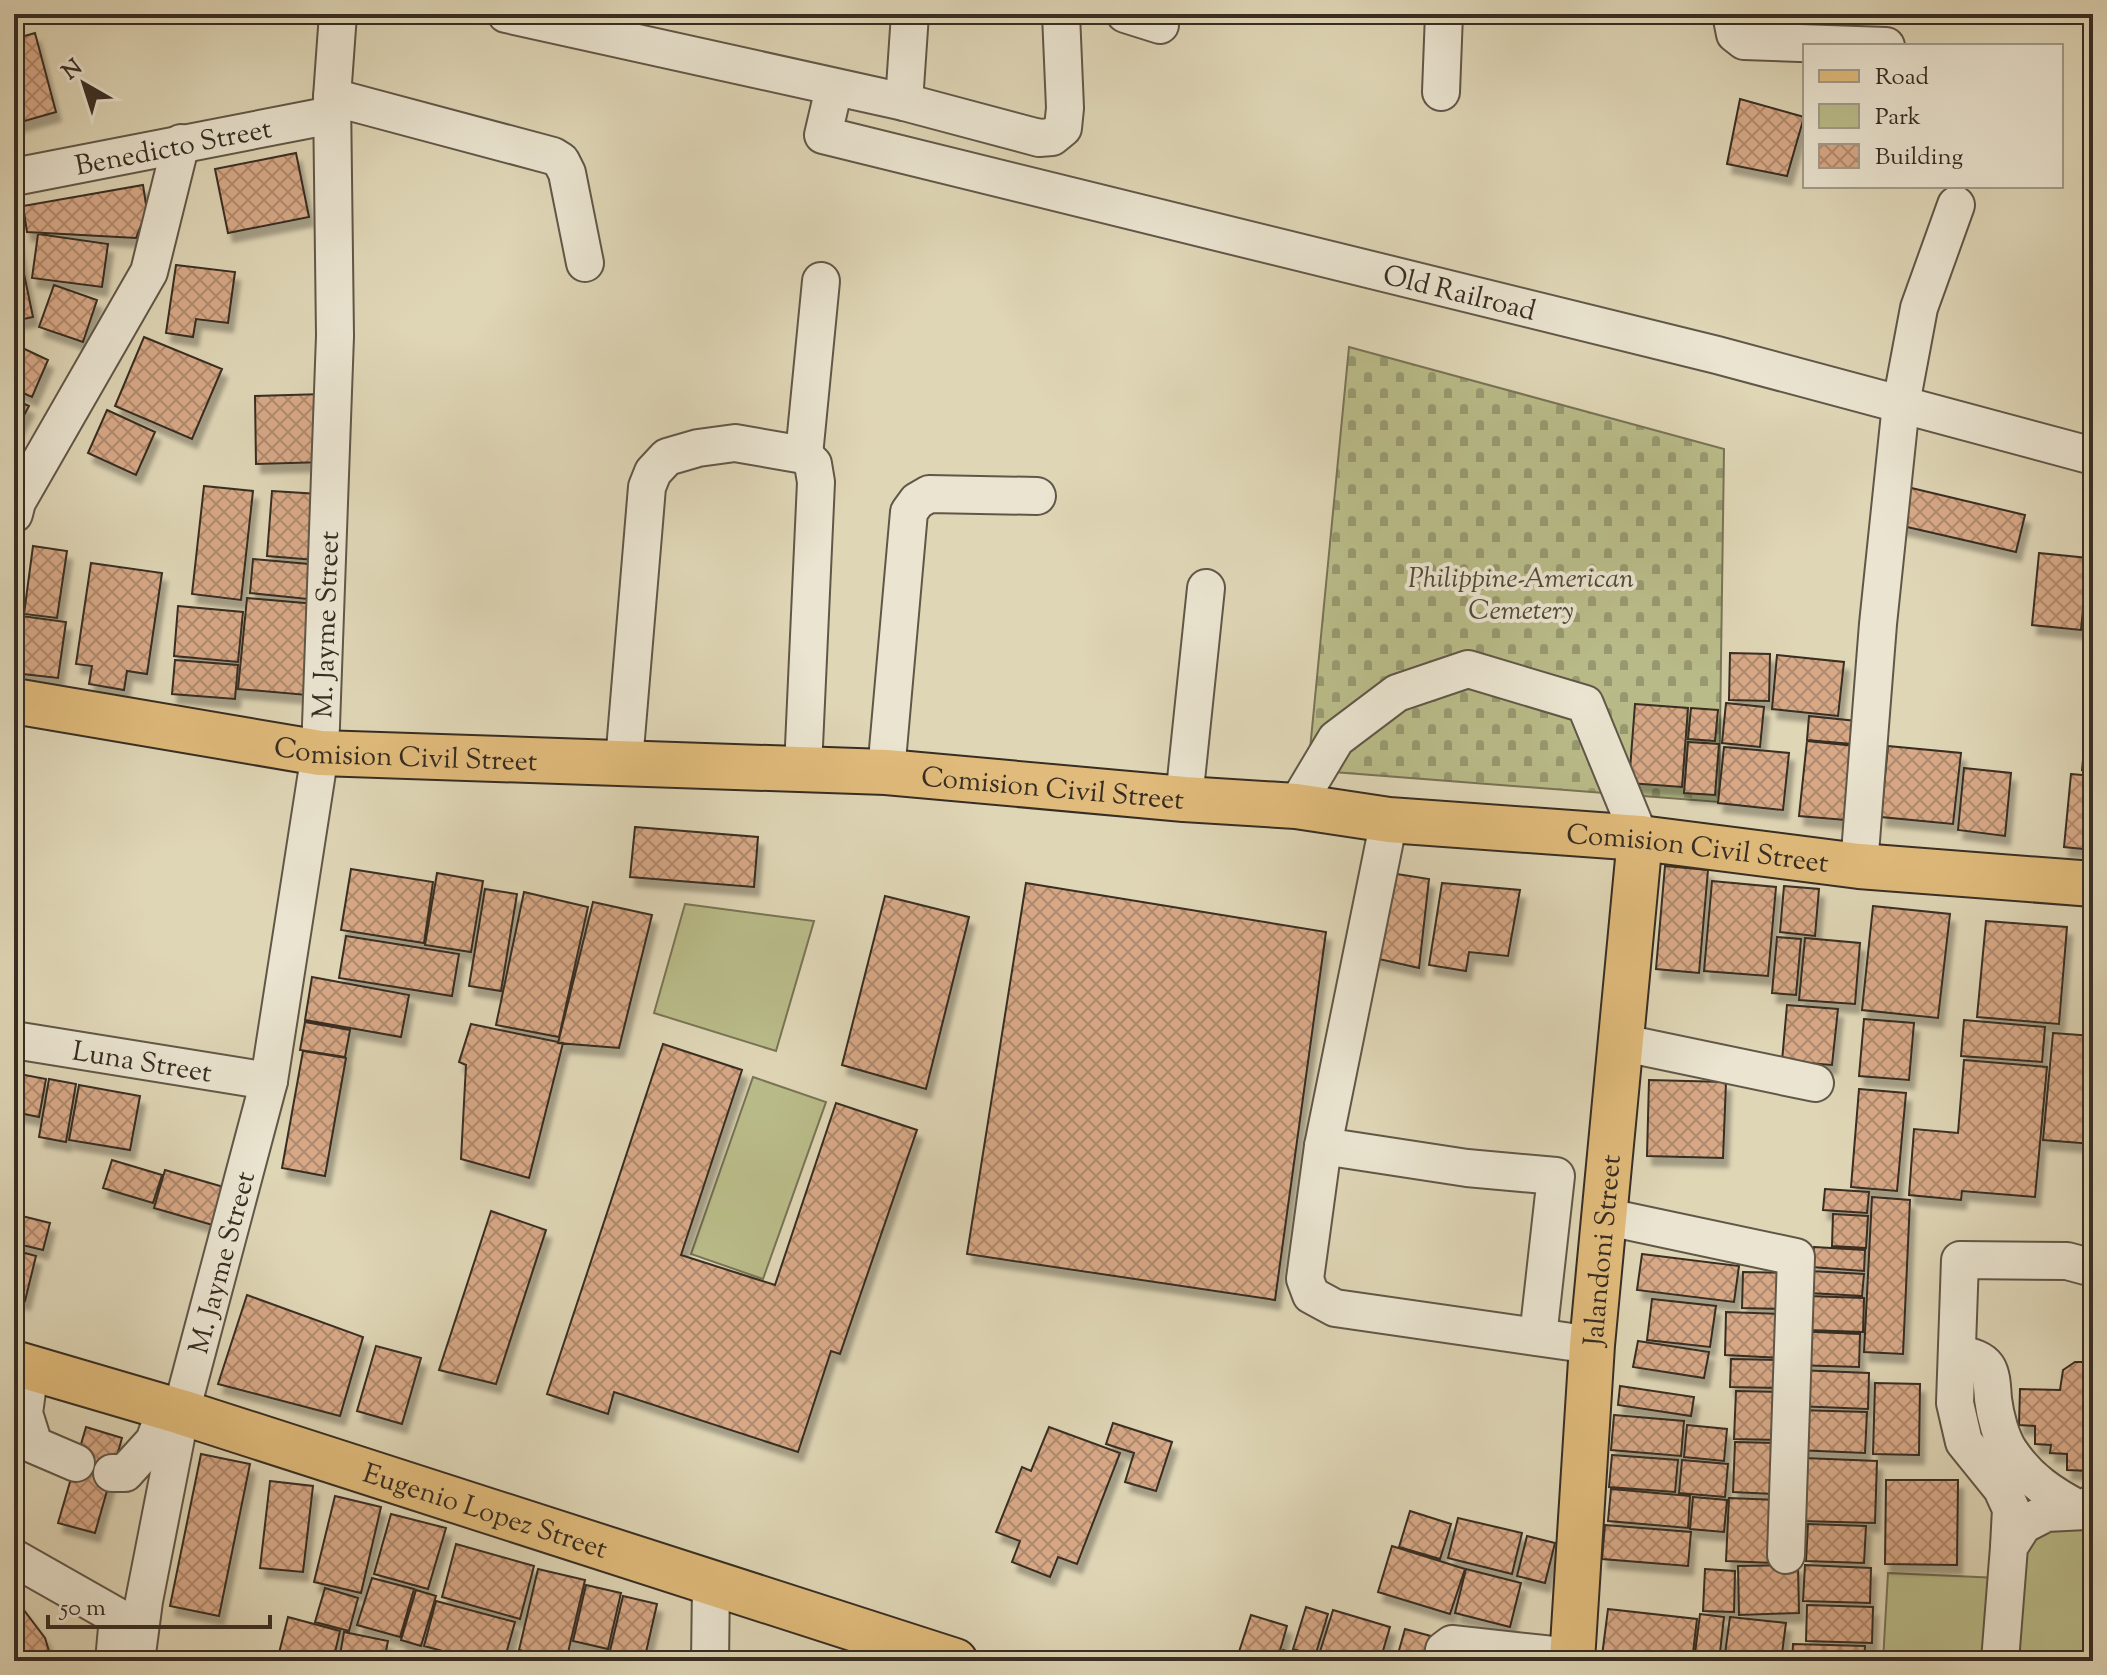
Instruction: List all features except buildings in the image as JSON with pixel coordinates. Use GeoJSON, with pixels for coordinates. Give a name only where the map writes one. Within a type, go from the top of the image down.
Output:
{"type":"FeatureCollection","features":[{"type":"Feature","properties":{"kind":"main road","name":"Comision Civil Street"},"geometry":{"type":"LineString","coordinates":[[14,701],[320,753],[886,772],[1296,806],[1389,820],[1640,838],[1859,866],[2093,884]]}},
{"type":"Feature","properties":{"kind":"main road","name":"Jalandoni Street"},"geometry":{"type":"LineString","coordinates":[[1572,1659],[1592,1345],[1640,838]]}},
{"type":"Feature","properties":{"kind":"main road","name":"Eugenio Lopez Street"},"geometry":{"type":"LineString","coordinates":[[22,1366],[174,1410],[955,1661]]}},
{"type":"Feature","properties":{"kind":"street"},"geometry":{"type":"LineString","coordinates":[[506,14],[904,102],[1039,138],[1052,137],[1063,128],[1061,14]]}},
{"type":"Feature","properties":{"kind":"street"},"geometry":{"type":"LineString","coordinates":[[904,102],[910,14]]}},
{"type":"Feature","properties":{"kind":"street"},"geometry":{"type":"LineString","coordinates":[[1125,14],[1160,25]]}},
{"type":"Feature","properties":{"kind":"street"},"geometry":{"type":"LineString","coordinates":[[1441,92],[1444,14]]}},
{"type":"Feature","properties":{"kind":"street"},"geometry":{"type":"LineString","coordinates":[[1731,14],[1735,34],[1744,41],[1829,44]]}},
{"type":"Feature","properties":{"kind":"street","name":"M. Jayme Street"},"geometry":{"type":"LineString","coordinates":[[174,1410],[269,1081],[320,753],[335,336],[332,106],[335,15]]}},
{"type":"Feature","properties":{"kind":"street","name":"Old Railroad"},"geometry":{"type":"LineString","coordinates":[[834,88],[823,135],[1717,355],[2093,456]]}},
{"type":"Feature","properties":{"kind":"street"},"geometry":{"type":"LineString","coordinates":[[332,106],[553,156],[561,161],[567,173],[585,263]]}},
{"type":"Feature","properties":{"kind":"street","name":"Benedicto Street"},"geometry":{"type":"LineString","coordinates":[[14,177],[181,143],[332,106]]}},
{"type":"Feature","properties":{"kind":"street"},"geometry":{"type":"LineString","coordinates":[[15,506],[149,272],[181,143]]}},
{"type":"Feature","properties":{"kind":"street"},"geometry":{"type":"LineString","coordinates":[[1859,866],[1878,624],[1901,404],[1919,308],[1956,205]]}},
{"type":"Feature","properties":{"kind":"street"},"geometry":{"type":"LineString","coordinates":[[804,455],[821,281]]}},
{"type":"Feature","properties":{"kind":"street"},"geometry":{"type":"LineString","coordinates":[[624,762],[647,487],[653,472],[667,457],[698,448],[735,443],[804,455],[813,464],[816,482],[803,768]]}},
{"type":"Feature","properties":{"kind":"street"},"geometry":{"type":"LineString","coordinates":[[886,772],[909,512],[917,501],[929,494],[1037,496]]}},
{"type":"Feature","properties":{"kind":"street"},"geometry":{"type":"LineString","coordinates":[[1184,799],[1206,588]]}},
{"type":"Feature","properties":{"kind":"street"},"geometry":{"type":"LineString","coordinates":[[1296,806],[1336,739],[1397,693],[1468,669],[1585,704],[1640,838]]}},
{"type":"Feature","properties":{"kind":"street"},"geometry":{"type":"LineString","coordinates":[[1389,820],[1323,1146],[1305,1279],[1311,1295],[1335,1308],[1592,1345]]}},
{"type":"Feature","properties":{"kind":"street","name":"Luna Street"},"geometry":{"type":"LineString","coordinates":[[14,1040],[269,1081]]}},
{"type":"Feature","properties":{"kind":"street"},"geometry":{"type":"LineString","coordinates":[[1619,1042],[1815,1083]]}},
{"type":"Feature","properties":{"kind":"street"},"geometry":{"type":"LineString","coordinates":[[1323,1146],[1467,1168],[1556,1176],[1538,1337]]}},
{"type":"Feature","properties":{"kind":"street"},"geometry":{"type":"LineString","coordinates":[[1603,1216],[1796,1257],[1786,1555]]}},
{"type":"Feature","properties":{"kind":"street"},"geometry":{"type":"LineString","coordinates":[[2000,1661],[2011,1509],[2002,1489],[1964,1442],[1955,1403],[1960,1260],[2067,1261],[2093,1268]]}},
{"type":"Feature","properties":{"kind":"street"},"geometry":{"type":"LineString","coordinates":[[1957,1354],[1976,1357],[1987,1365],[1993,1382],[1993,1401],[2008,1450],[2045,1491],[2089,1509]]}},
{"type":"Feature","properties":{"kind":"street"},"geometry":{"type":"LineString","coordinates":[[22,1366],[24,1413],[34,1445],[76,1463]]}},
{"type":"Feature","properties":{"kind":"street"},"geometry":{"type":"LineString","coordinates":[[112,1473],[125,1473],[154,1441],[174,1410]]}},
{"type":"Feature","properties":{"kind":"street"},"geometry":{"type":"LineString","coordinates":[[136,1661],[174,1410]]}},
{"type":"Feature","properties":{"kind":"street"},"geometry":{"type":"LineString","coordinates":[[2009,1547],[2023,1525],[2046,1513],[2089,1509]]}},
{"type":"Feature","properties":{"kind":"street"},"geometry":{"type":"LineString","coordinates":[[14,1558],[118,1617],[114,1661]]}},
{"type":"Feature","properties":{"kind":"street"},"geometry":{"type":"LineString","coordinates":[[710,1661],[711,1584]]}},
{"type":"Feature","properties":{"kind":"street"},"geometry":{"type":"LineString","coordinates":[[1442,1661],[1444,1650],[1452,1644],[1513,1656],[1572,1659]]}},
{"type":"Feature","properties":{"kind":"green space","name":"Philippine-American Cemetery"},"geometry":{"type":"Polygon","coordinates":[[[1349,347],[1724,449],[1719,802],[1308,770],[1349,347]]]}},
{"type":"Feature","properties":{"kind":"green space"},"geometry":{"type":"Polygon","coordinates":[[[685,904],[814,921],[776,1051],[654,1013],[685,904]]]}},
{"type":"Feature","properties":{"kind":"green space"},"geometry":{"type":"Polygon","coordinates":[[[753,1077],[826,1102],[763,1279],[691,1254],[753,1077]]]}},
{"type":"Feature","properties":{"kind":"green space"},"geometry":{"type":"Polygon","coordinates":[[[2093,1513],[2093,1661],[2000,1661],[2009,1547],[2093,1513]]]}},
{"type":"Feature","properties":{"kind":"green space"},"geometry":{"type":"Polygon","coordinates":[[[1888,1573],[1999,1578],[1993,1661],[1883,1661],[1888,1573]]]}}]}
